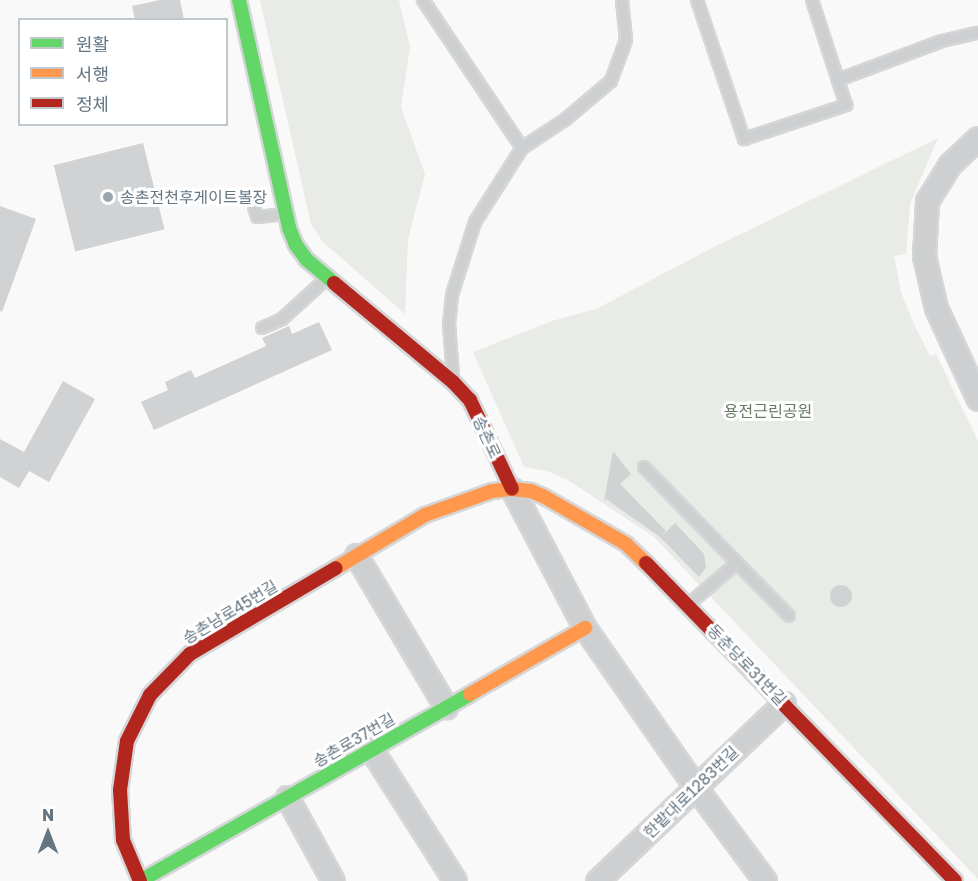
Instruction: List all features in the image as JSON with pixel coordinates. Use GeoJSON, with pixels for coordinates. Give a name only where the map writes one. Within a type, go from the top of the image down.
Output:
{"type":"FeatureCollection","features":[{"type":"Feature","properties":{"kind":"street","name":"송촌로"},"geometry":{"type":"LineString","coordinates":[[239,0],[286,214],[296,245],[327,278],[453,382],[470,400],[512,489],[585,628],[696,788],[765,881]]}},
{"type":"Feature","properties":{"kind":"street"},"geometry":{"type":"LineString","coordinates":[[978,138],[950,164],[927,201],[924,256],[936,308],[978,399]]}},
{"type":"Feature","properties":{"kind":"street","name":"송촌남로45번길"},"geometry":{"type":"LineString","coordinates":[[140,881],[123,840],[120,790],[128,741],[150,695],[190,654],[425,515],[492,491],[512,489]]}},
{"type":"Feature","properties":{"kind":"street","name":"동춘당로31번길"},"geometry":{"type":"LineString","coordinates":[[512,489],[531,491],[543,496],[627,544],[689,605],[955,881]]}},
{"type":"Feature","properties":{"kind":"street"},"geometry":{"type":"LineString","coordinates":[[356,555],[446,707]]}},
{"type":"Feature","properties":{"kind":"street","name":"송촌로37번길"},"geometry":{"type":"LineString","coordinates":[[140,881],[585,628]]}},
{"type":"Feature","properties":{"kind":"street","name":"한밭대로1283번길"},"geometry":{"type":"LineString","coordinates":[[597,881],[784,704]]}},
{"type":"Feature","properties":{"kind":"street"},"geometry":{"type":"LineString","coordinates":[[371,749],[455,881]]}},
{"type":"Feature","properties":{"kind":"street"},"geometry":{"type":"LineString","coordinates":[[287,797],[333,881]]}},
{"type":"Feature","properties":{"kind":"lane"},"geometry":{"type":"LineString","coordinates":[[423,0],[522,148]]}},
{"type":"Feature","properties":{"kind":"lane"},"geometry":{"type":"LineString","coordinates":[[453,382],[449,324],[452,295],[475,222],[522,148],[566,119],[611,81],[626,40],[622,0]]}},
{"type":"Feature","properties":{"kind":"lane"},"geometry":{"type":"LineString","coordinates":[[697,0],[744,139],[846,105],[812,0]]}},
{"type":"Feature","properties":{"kind":"lane"},"geometry":{"type":"LineString","coordinates":[[838,80],[942,42],[978,33]]}},
{"type":"Feature","properties":{"kind":"lane"},"geometry":{"type":"LineString","coordinates":[[254,207],[257,216],[286,214]]}},
{"type":"Feature","properties":{"kind":"lane"},"geometry":{"type":"LineString","coordinates":[[262,328],[282,319],[327,278]]}},
{"type":"Feature","properties":{"kind":"lane"},"geometry":{"type":"LineString","coordinates":[[644,467],[789,616]]}},
{"type":"Feature","properties":{"kind":"lane"},"geometry":{"type":"LineString","coordinates":[[689,605],[737,563]]}},
{"type":"Feature","properties":{"kind":"green space"},"geometry":{"type":"Polygon","coordinates":[[[260,0],[399,0],[410,47],[401,107],[425,174],[408,239],[405,314],[322,241],[311,224],[260,0]]]}},
{"type":"Feature","properties":{"kind":"green space","name":"용전근린공원"},"geometry":{"type":"Polygon","coordinates":[[[938,138],[910,204],[906,254],[894,256],[901,292],[913,322],[930,356],[936,354],[978,441],[978,879],[654,537],[568,480],[547,471],[524,467],[473,352],[552,321],[596,309],[708,250],[938,138]]]}},
{"type":"Feature","properties":{"kind":"building"},"geometry":{"type":"Polygon","coordinates":[[[160,0],[180,0],[184,18],[135,18],[132,6],[160,0]]]}},
{"type":"Feature","properties":{"kind":"building","name":"송촌전천후게이트볼장"},"geometry":{"type":"Polygon","coordinates":[[[143,143],[165,229],[75,252],[54,165],[143,143]]]}},
{"type":"Feature","properties":{"kind":"building"},"geometry":{"type":"Polygon","coordinates":[[[0,206],[36,219],[2,312],[0,311],[0,206]]]}},
{"type":"Feature","properties":{"kind":"building"},"geometry":{"type":"Polygon","coordinates":[[[319,322],[332,350],[154,430],[141,402],[168,390],[165,382],[191,370],[195,378],[266,346],[262,338],[289,326],[292,334],[319,322]]]}},
{"type":"Feature","properties":{"kind":"building"},"geometry":{"type":"Polygon","coordinates":[[[63,381],[95,399],[49,482],[29,471],[19,488],[0,477],[0,439],[24,452],[63,381]]]}},
{"type":"Feature","properties":{"kind":"building"},"geometry":{"type":"Polygon","coordinates":[[[613,451],[631,474],[620,484],[666,531],[661,537],[675,523],[704,554],[706,567],[699,577],[660,537],[606,499],[604,501],[613,451]]]}},
{"type":"Feature","properties":{"kind":"building"},"geometry":{"type":"Polygon","coordinates":[[[841,585],[851,592],[852,596],[845,606],[841,607],[831,600],[830,596],[837,586],[841,585]]]}},
{"type":"Feature","properties":{"kind":"traffic: fast"},"geometry":{"type":"LineString","coordinates":[[239,0],[289,228],[296,245],[307,260],[334,283]]}},
{"type":"Feature","properties":{"kind":"traffic: fast"},"geometry":{"type":"LineString","coordinates":[[140,881],[470,694]]}},
{"type":"Feature","properties":{"kind":"traffic: slow"},"geometry":{"type":"LineString","coordinates":[[336,568],[425,515],[492,491],[512,489],[531,491],[543,496],[626,544],[646,563]]}},
{"type":"Feature","properties":{"kind":"traffic: slow"},"geometry":{"type":"LineString","coordinates":[[470,694],[585,628]]}},
{"type":"Feature","properties":{"kind":"traffic: jam"},"geometry":{"type":"LineString","coordinates":[[334,283],[453,382],[470,400],[512,489]]}},
{"type":"Feature","properties":{"kind":"traffic: jam"},"geometry":{"type":"LineString","coordinates":[[646,563],[955,881]]}},
{"type":"Feature","properties":{"kind":"traffic: jam"},"geometry":{"type":"LineString","coordinates":[[140,881],[123,840],[120,790],[127,741],[150,695],[190,654],[336,568]]}},
{"type":"Feature","properties":{"kind":"place","name":"송촌전천후게이트볼장"},"geometry":{"type":"Point","coordinates":[108,197]}}]}
